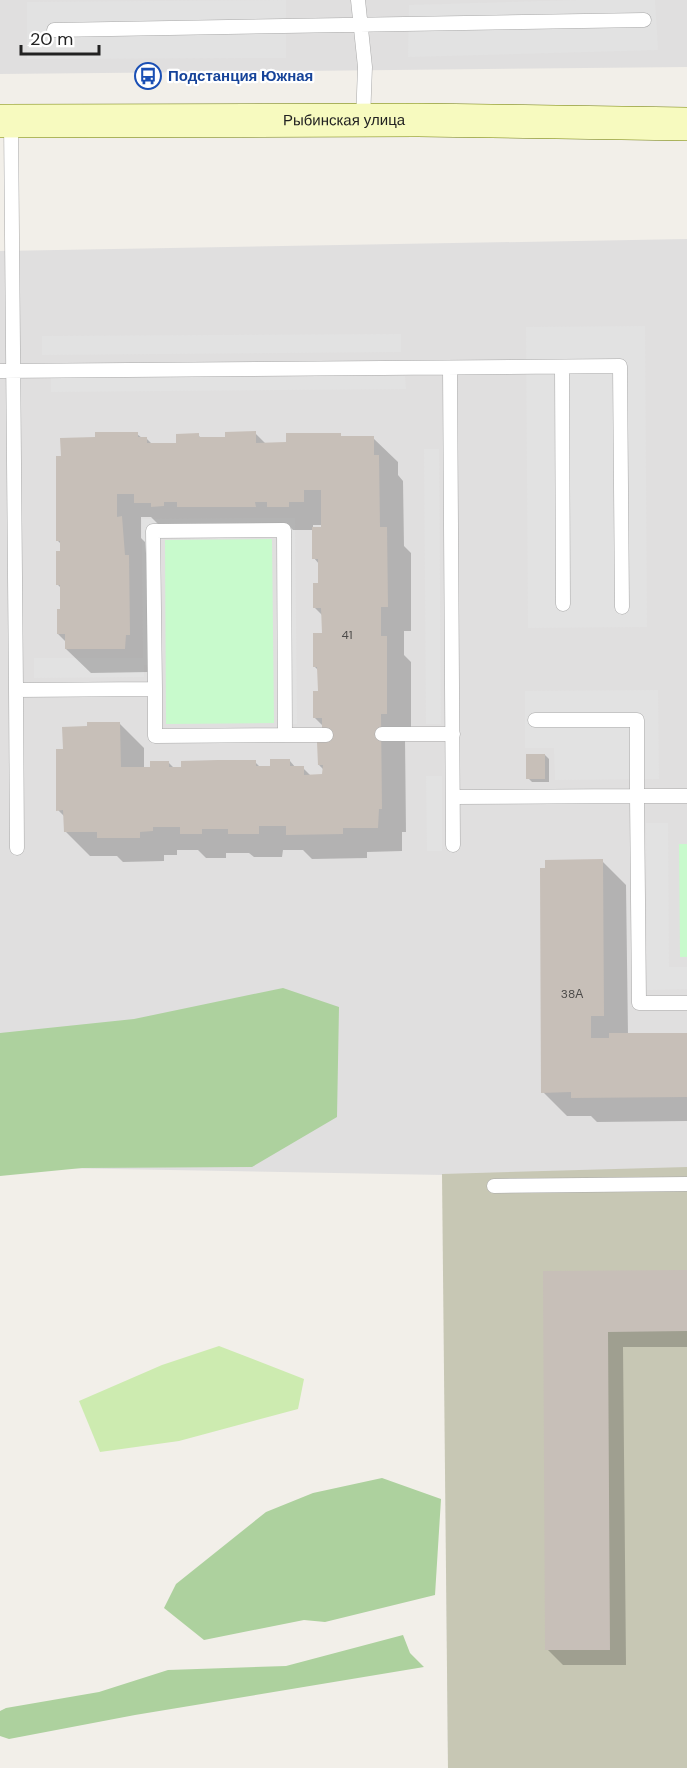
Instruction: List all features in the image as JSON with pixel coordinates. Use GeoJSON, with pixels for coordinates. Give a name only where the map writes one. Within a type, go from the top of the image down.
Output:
{"type":"FeatureCollection","features":[{"type":"Feature","properties":{"kind":"main road","name":"Рыбинская улица"},"geometry":{"type":"LineString","coordinates":[[6,121],[363,120],[687,124]]}},
{"type":"Feature","properties":{"kind":"lane"},"geometry":{"type":"LineString","coordinates":[[358,0],[365,67],[363,120]]}},
{"type":"Feature","properties":{"kind":"lane"},"geometry":{"type":"LineString","coordinates":[[54,30],[644,20]]}},
{"type":"Feature","properties":{"kind":"lane"},"geometry":{"type":"LineString","coordinates":[[6,121],[7,371],[17,848]]}},
{"type":"Feature","properties":{"kind":"lane"},"geometry":{"type":"LineString","coordinates":[[7,371],[620,366],[622,607]]}},
{"type":"Feature","properties":{"kind":"lane"},"geometry":{"type":"LineString","coordinates":[[562,367],[563,604]]}},
{"type":"Feature","properties":{"kind":"lane"},"geometry":{"type":"LineString","coordinates":[[450,368],[453,845]]}},
{"type":"Feature","properties":{"kind":"lane"},"geometry":{"type":"LineString","coordinates":[[285,735],[284,530],[153,531],[155,736],[326,735]]}},
{"type":"Feature","properties":{"kind":"lane"},"geometry":{"type":"LineString","coordinates":[[15,690],[155,690]]}},
{"type":"Feature","properties":{"kind":"lane"},"geometry":{"type":"LineString","coordinates":[[536,720],[636,720],[639,1003],[687,1003]]}},
{"type":"Feature","properties":{"kind":"lane"},"geometry":{"type":"LineString","coordinates":[[382,734],[453,734]]}},
{"type":"Feature","properties":{"kind":"lane"},"geometry":{"type":"LineString","coordinates":[[453,797],[687,796]]}},
{"type":"Feature","properties":{"kind":"lane"},"geometry":{"type":"LineString","coordinates":[[494,1186],[687,1184]]}},
{"type":"Feature","properties":{"kind":"shaded area"},"geometry":{"type":"Polygon","coordinates":[[[0,0],[687,0],[687,67],[0,74],[0,0]]]}},
{"type":"Feature","properties":{"kind":"shaded area"},"geometry":{"type":"Polygon","coordinates":[[[286,0],[286,58],[27,59],[27,2],[286,0]]]}},
{"type":"Feature","properties":{"kind":"shaded area"},"geometry":{"type":"Polygon","coordinates":[[[655,0],[658,50],[408,57],[409,5],[655,0]]]}},
{"type":"Feature","properties":{"kind":"shaded area"},"geometry":{"type":"Polygon","coordinates":[[[687,239],[687,1768],[448,1768],[443,1175],[0,1167],[0,251],[687,239]]]}},
{"type":"Feature","properties":{"kind":"shaded area"},"geometry":{"type":"Polygon","coordinates":[[[645,326],[647,627],[528,628],[526,327],[645,326]]]}},
{"type":"Feature","properties":{"kind":"shaded area"},"geometry":{"type":"Polygon","coordinates":[[[401,334],[401,352],[42,355],[42,336],[401,334]]]}},
{"type":"Feature","properties":{"kind":"shaded area"},"geometry":{"type":"Polygon","coordinates":[[[405,376],[406,389],[51,392],[51,378],[405,376]]]}},
{"type":"Feature","properties":{"kind":"shaded area"},"geometry":{"type":"Polygon","coordinates":[[[424,449],[439,449],[441,724],[426,724],[424,449]]]}},
{"type":"Feature","properties":{"kind":"shaded area"},"geometry":{"type":"Polygon","coordinates":[[[295,518],[297,724],[289,724],[287,526],[151,527],[151,665],[144,665],[144,677],[34,678],[34,658],[143,658],[142,519],[295,518]]]}},
{"type":"Feature","properties":{"kind":"shaded area"},"geometry":{"type":"Polygon","coordinates":[[[658,690],[659,779],[555,780],[554,748],[525,748],[525,691],[658,690]]]}},
{"type":"Feature","properties":{"kind":"shaded area"},"geometry":{"type":"Polygon","coordinates":[[[426,776],[442,776],[442,851],[427,851],[426,776]]]}},
{"type":"Feature","properties":{"kind":"shaded area"},"geometry":{"type":"Polygon","coordinates":[[[646,823],[668,823],[669,967],[687,967],[687,989],[647,990],[646,823]]]}},
{"type":"Feature","properties":{"kind":"shaded area"},"geometry":{"type":"Polygon","coordinates":[[[687,1167],[687,1768],[448,1768],[442,1174],[687,1167]]]}},
{"type":"Feature","properties":{"kind":"green space"},"geometry":{"type":"Polygon","coordinates":[[[272,539],[274,723],[166,724],[165,540],[272,539]]]}},
{"type":"Feature","properties":{"kind":"green space"},"geometry":{"type":"Polygon","coordinates":[[[679,844],[687,844],[687,957],[680,957],[679,844]]]}},
{"type":"Feature","properties":{"kind":"green space"},"geometry":{"type":"Polygon","coordinates":[[[283,988],[339,1007],[337,1117],[252,1167],[82,1168],[0,1176],[0,1033],[134,1019],[283,988]]]}},
{"type":"Feature","properties":{"kind":"green space"},"geometry":{"type":"Polygon","coordinates":[[[219,1346],[304,1379],[298,1409],[179,1441],[100,1452],[79,1401],[162,1365],[219,1346]]]}},
{"type":"Feature","properties":{"kind":"green space"},"geometry":{"type":"Polygon","coordinates":[[[382,1478],[441,1499],[435,1595],[325,1622],[304,1620],[204,1640],[164,1608],[176,1584],[266,1512],[313,1493],[382,1478]]]}},
{"type":"Feature","properties":{"kind":"green space"},"geometry":{"type":"Polygon","coordinates":[[[403,1635],[410,1653],[424,1667],[135,1715],[9,1739],[0,1736],[0,1711],[6,1708],[99,1692],[168,1670],[286,1666],[403,1635]]]}},
{"type":"Feature","properties":{"kind":"building"},"geometry":{"type":"Polygon","coordinates":[[[256,431],[256,443],[286,442],[286,433],[341,433],[341,436],[374,436],[374,455],[379,455],[380,527],[387,527],[388,607],[381,607],[381,636],[387,636],[387,714],[381,714],[382,809],[379,809],[378,828],[343,828],[343,834],[286,835],[286,826],[259,826],[259,834],[228,834],[228,829],[202,829],[202,834],[180,834],[180,827],[153,827],[153,831],[140,832],[140,838],[97,838],[97,832],[64,832],[63,810],[56,811],[56,749],[63,749],[62,727],[87,726],[87,722],[120,722],[121,767],[150,767],[150,761],[169,761],[169,767],[181,767],[181,761],[218,760],[256,760],[256,766],[270,766],[270,759],[290,759],[290,766],[304,766],[304,775],[322,774],[323,765],[318,765],[317,742],[326,742],[326,730],[322,730],[322,718],[313,718],[313,691],[318,691],[317,667],[313,667],[313,633],[322,633],[321,608],[313,608],[313,583],[318,583],[318,559],[312,559],[312,527],[321,527],[321,490],[304,490],[304,502],[289,502],[289,507],[267,507],[267,502],[255,502],[256,507],[177,507],[177,502],[164,502],[164,506],[151,507],[151,503],[134,503],[134,494],[117,494],[117,517],[122,516],[125,555],[129,555],[130,635],[126,635],[125,649],[65,649],[65,634],[57,634],[60,585],[56,585],[56,551],[60,551],[60,541],[56,541],[56,456],[61,456],[60,438],[95,437],[95,432],[138,432],[138,437],[147,437],[147,443],[176,443],[176,434],[199,433],[199,437],[225,437],[225,432],[256,431]]]}},
{"type":"Feature","properties":{"kind":"building"},"geometry":{"type":"Polygon","coordinates":[[[526,754],[545,754],[545,779],[526,779],[526,754]]]}},
{"type":"Feature","properties":{"kind":"building"},"geometry":{"type":"Polygon","coordinates":[[[603,859],[604,1016],[591,1016],[591,1038],[609,1038],[609,1033],[687,1033],[687,1097],[571,1098],[571,1092],[541,1093],[540,868],[545,868],[545,860],[603,859]]]}},
{"type":"Feature","properties":{"kind":"building"},"geometry":{"type":"Polygon","coordinates":[[[687,1270],[687,1331],[608,1332],[610,1650],[545,1650],[543,1271],[687,1270]]]}},
{"type":"Feature","properties":{"kind":"place","name":"Подстанция Южная"},"geometry":{"type":"Point","coordinates":[148,76]}}]}
